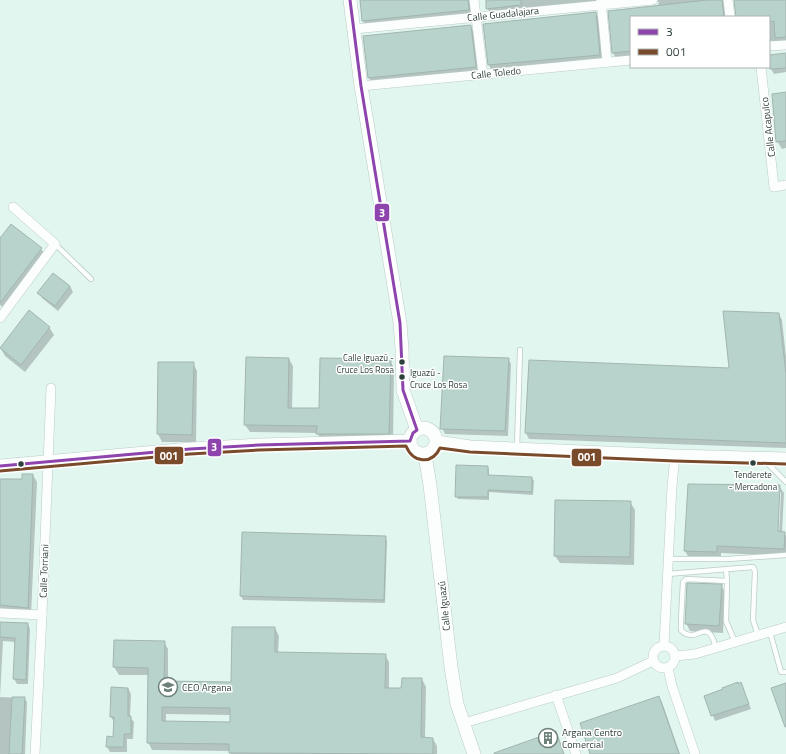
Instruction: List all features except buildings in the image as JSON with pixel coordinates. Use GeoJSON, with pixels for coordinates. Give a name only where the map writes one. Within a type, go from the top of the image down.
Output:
{"type":"FeatureCollection","features":[{"type":"Feature","properties":{"kind":"street"},"geometry":{"type":"LineString","coordinates":[[350,0],[361,86],[400,323],[403,390],[417,430]]}},
{"type":"Feature","properties":{"kind":"street"},"geometry":{"type":"LineString","coordinates":[[474,0],[477,16],[482,74]]}},
{"type":"Feature","properties":{"kind":"street","name":"Calle Guadalajara"},"geometry":{"type":"LineString","coordinates":[[354,29],[602,2],[653,0]]}},
{"type":"Feature","properties":{"kind":"street"},"geometry":{"type":"LineString","coordinates":[[728,0],[730,16]]}},
{"type":"Feature","properties":{"kind":"street"},"geometry":{"type":"LineString","coordinates":[[602,2],[607,62]]}},
{"type":"Feature","properties":{"kind":"street"},"geometry":{"type":"LineString","coordinates":[[770,46],[786,45]]}},
{"type":"Feature","properties":{"kind":"street","name":"Calle Toledo"},"geometry":{"type":"LineString","coordinates":[[361,86],[630,60]]}},
{"type":"Feature","properties":{"kind":"street","name":"Calle Acapulco"},"geometry":{"type":"LineString","coordinates":[[761,68],[774,187],[786,185]]}},
{"type":"Feature","properties":{"kind":"street"},"geometry":{"type":"LineString","coordinates":[[0,318],[55,244],[13,207]]}},
{"type":"Feature","properties":{"kind":"street","name":"Calle Torriani"},"geometry":{"type":"LineString","coordinates":[[35,754],[51,388]]}},
{"type":"Feature","properties":{"kind":"street"},"geometry":{"type":"LineString","coordinates":[[422,428],[428,429],[436,436],[437,442],[433,450],[425,455],[414,452],[411,447],[411,437],[417,430],[422,428]]}},
{"type":"Feature","properties":{"kind":"street"},"geometry":{"type":"LineString","coordinates":[[0,466],[252,445],[410,441]]}},
{"type":"Feature","properties":{"kind":"street"},"geometry":{"type":"LineString","coordinates":[[437,442],[470,447],[675,456],[786,459]]}},
{"type":"Feature","properties":{"kind":"street","name":"Calle Iguazú"},"geometry":{"type":"LineString","coordinates":[[425,455],[430,485],[451,667],[457,704],[474,754]]}},
{"type":"Feature","properties":{"kind":"street"},"geometry":{"type":"LineString","coordinates":[[664,646],[675,456]]}},
{"type":"Feature","properties":{"kind":"street"},"geometry":{"type":"LineString","coordinates":[[0,613],[42,615]]}},
{"type":"Feature","properties":{"kind":"street"},"geometry":{"type":"LineString","coordinates":[[675,656],[695,654],[786,627]]}},
{"type":"Feature","properties":{"kind":"street"},"geometry":{"type":"LineString","coordinates":[[659,646],[664,646],[671,649],[675,656],[674,661],[668,668],[659,667],[653,661],[653,652],[659,646]]}},
{"type":"Feature","properties":{"kind":"street"},"geometry":{"type":"LineString","coordinates":[[464,723],[617,678],[653,661]]}},
{"type":"Feature","properties":{"kind":"street"},"geometry":{"type":"LineString","coordinates":[[668,668],[672,686],[695,754]]}},
{"type":"Feature","properties":{"kind":"street"},"geometry":{"type":"LineString","coordinates":[[556,695],[576,754]]}},
{"type":"Feature","properties":{"kind":"lane"},"geometry":{"type":"LineString","coordinates":[[55,244],[91,279]]}},
{"type":"Feature","properties":{"kind":"lane"},"geometry":{"type":"LineString","coordinates":[[516,449],[520,350]]}},
{"type":"Feature","properties":{"kind":"lane"},"geometry":{"type":"LineString","coordinates":[[762,458],[786,482]]}},
{"type":"Feature","properties":{"kind":"lane"},"geometry":{"type":"LineString","coordinates":[[668,559],[728,559],[786,556]]}},
{"type":"Feature","properties":{"kind":"lane"},"geometry":{"type":"LineString","coordinates":[[667,574],[755,568],[753,620],[758,635]]}},
{"type":"Feature","properties":{"kind":"lane"},"geometry":{"type":"LineString","coordinates":[[726,569],[726,621],[735,642]]}},
{"type":"Feature","properties":{"kind":"lane"},"geometry":{"type":"LineString","coordinates":[[716,648],[712,634],[709,632],[690,635],[682,630],[680,620],[682,582],[689,578],[727,581]]}},
{"type":"Feature","properties":{"kind":"lane"},"geometry":{"type":"LineString","coordinates":[[770,632],[781,672],[786,672]]}},
{"type":"Feature","properties":{"kind":"transit line","name":"3"},"geometry":{"type":"LineString","coordinates":[[0,466],[190,449],[259,445],[410,441],[413,433],[417,430],[403,390],[400,323],[361,86],[350,0]]}},
{"type":"Feature","properties":{"kind":"transit line","name":"001"},"geometry":{"type":"LineString","coordinates":[[0,471],[190,454],[259,450],[406,446],[413,456],[423,460],[432,457],[440,448],[470,452],[675,461],[786,464]]}},
{"type":"Feature","properties":{"kind":"place","name":"Calle Iguazú - Cruce Los Rosa"},"geometry":{"type":"Point","coordinates":[402,362]}},
{"type":"Feature","properties":{"kind":"place","name":"Iguazú - Cruce Los Rosa"},"geometry":{"type":"Point","coordinates":[402,377]}},
{"type":"Feature","properties":{"kind":"place","name":"Tenderete - Mercadona"},"geometry":{"type":"Point","coordinates":[753,463]}},
{"type":"Feature","properties":{"kind":"place","name":"CEO Argana"},"geometry":{"type":"Point","coordinates":[168,687]}},
{"type":"Feature","properties":{"kind":"place","name":"Argana Centro Comercial"},"geometry":{"type":"Point","coordinates":[548,738]}}]}
